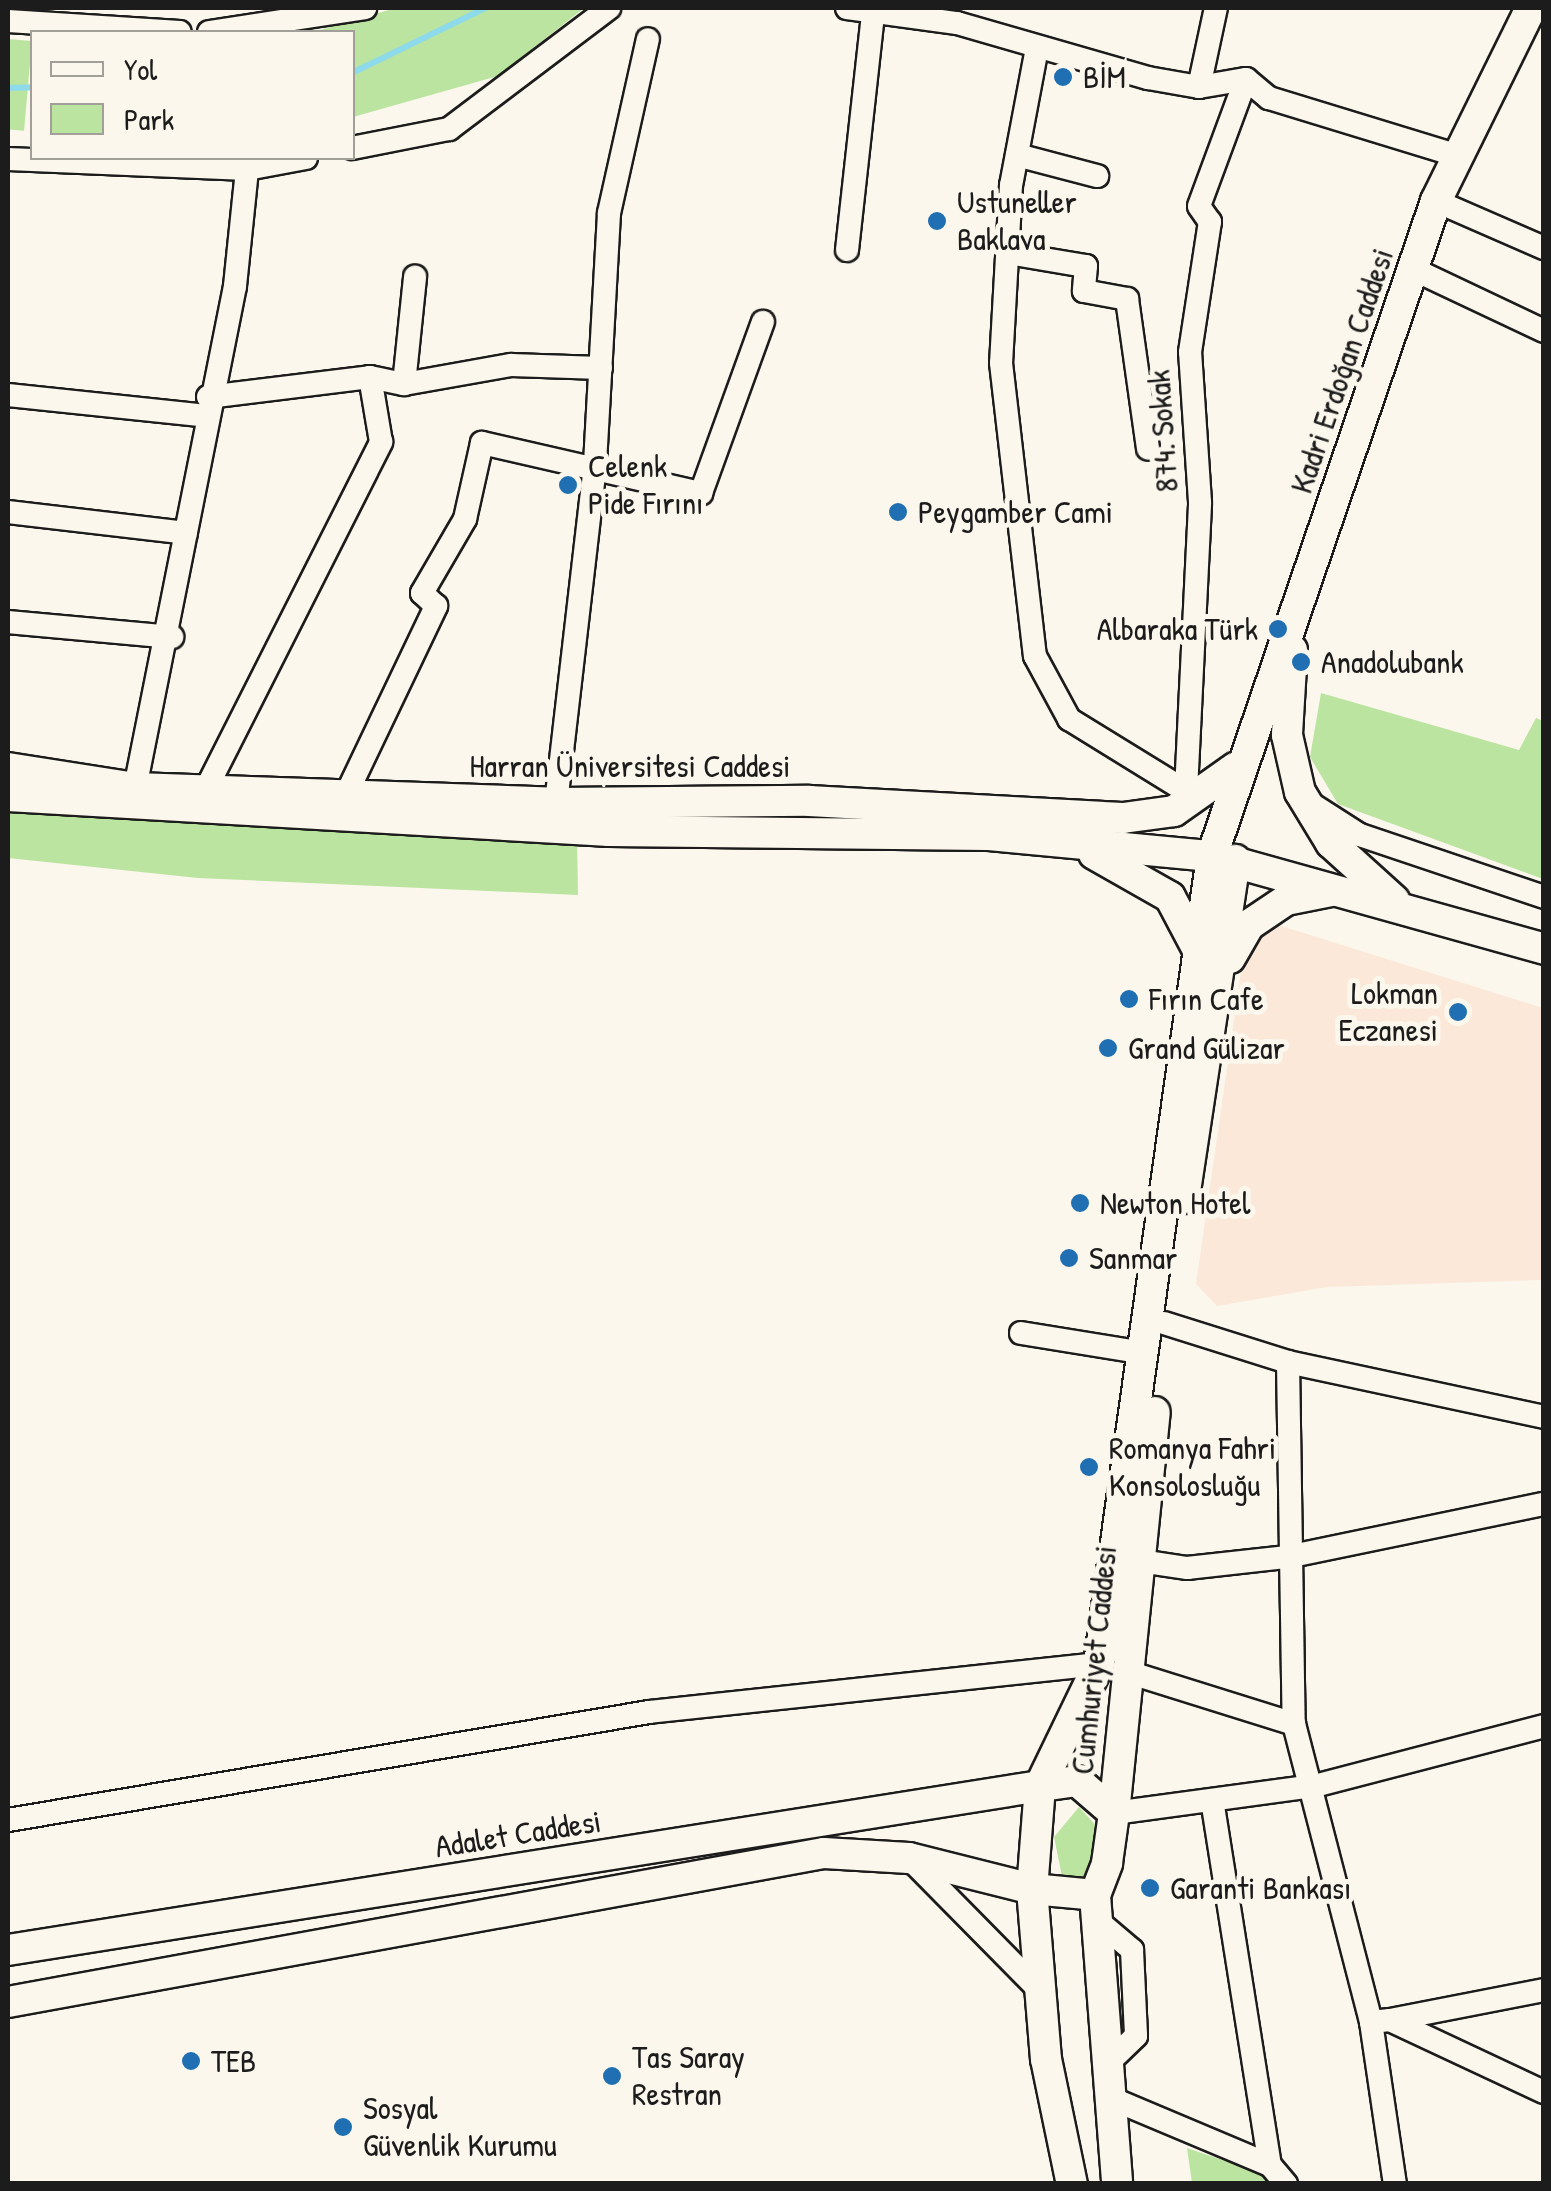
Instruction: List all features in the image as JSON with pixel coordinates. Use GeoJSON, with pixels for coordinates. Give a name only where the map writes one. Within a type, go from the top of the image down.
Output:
{"type":"FeatureCollection","features":[{"type":"Feature","properties":{"kind":"main road","name":"Kadri Erdoğan Caddesi"},"geometry":{"type":"LineString","coordinates":[[1238,766],[1294,622],[1416,270],[1436,201],[1531,8]]}},
{"type":"Feature","properties":{"kind":"main road"},"geometry":{"type":"LineString","coordinates":[[1294,622],[1287,735],[1300,792],[1331,843],[1394,901]]}},
{"type":"Feature","properties":{"kind":"main road","name":"Harran Üniversitesi Caddesi"},"geometry":{"type":"LineString","coordinates":[[8,768],[136,788],[345,797],[556,803],[809,801],[1154,817],[1204,797],[1238,766]]}},
{"type":"Feature","properties":{"kind":"main road","name":"Cumhuriyet Caddesi"},"geometry":{"type":"LineString","coordinates":[[1040,1786],[1114,1668],[1140,1560],[1164,1324],[1238,766]]}},
{"type":"Feature","properties":{"kind":"main road","name":"Harran Üniversitesi Caddesi"},"geometry":{"type":"LineString","coordinates":[[8,796],[609,831],[998,836]]}},
{"type":"Feature","properties":{"kind":"main road"},"geometry":{"type":"LineString","coordinates":[[998,836],[1224,858],[1394,901],[1544,950]]}},
{"type":"Feature","properties":{"kind":"main road"},"geometry":{"type":"LineString","coordinates":[[998,836],[1099,854],[1140,876],[1183,913],[1211,960],[1249,924],[1286,900],[1339,890]]}},
{"type":"Feature","properties":{"kind":"main road","name":"Cumhuriyet Caddesi"},"geometry":{"type":"LineString","coordinates":[[1096,1908],[1114,1813],[1114,1668],[1144,1353],[1211,960]]}},
{"type":"Feature","properties":{"kind":"main road","name":"Adalet Caddesi"},"geometry":{"type":"LineString","coordinates":[[8,1950],[1077,1781],[1114,1813]]}},
{"type":"Feature","properties":{"kind":"main road"},"geometry":{"type":"LineString","coordinates":[[1040,1786],[1032,1889],[1044,1995],[1046,2059],[1072,2184]]}},
{"type":"Feature","properties":{"kind":"main road"},"geometry":{"type":"LineString","coordinates":[[8,2002],[824,1853],[908,1858],[1096,1908],[1115,2100],[1117,2184]]}},
{"type":"Feature","properties":{"kind":"street"},"geometry":{"type":"LineString","coordinates":[[222,30],[365,8]]}},
{"type":"Feature","properties":{"kind":"street"},"geometry":{"type":"LineString","coordinates":[[355,147],[449,128],[608,8]]}},
{"type":"Feature","properties":{"kind":"street"},"geometry":{"type":"LineString","coordinates":[[847,8],[873,14],[959,15],[1038,48],[1199,88],[1246,80],[1270,98],[1456,155]]}},
{"type":"Feature","properties":{"kind":"street"},"geometry":{"type":"LineString","coordinates":[[1199,88],[1216,8]]}},
{"type":"Feature","properties":{"kind":"street"},"geometry":{"type":"LineString","coordinates":[[846,250],[873,14]]}},
{"type":"Feature","properties":{"kind":"street"},"geometry":{"type":"LineString","coordinates":[[8,21],[73,16],[167,30]]}},
{"type":"Feature","properties":{"kind":"street"},"geometry":{"type":"LineString","coordinates":[[556,803],[595,464],[609,213],[648,39]]}},
{"type":"Feature","properties":{"kind":"street"},"geometry":{"type":"LineString","coordinates":[[1038,48],[1017,155],[1008,253],[1086,266],[1084,291],[1126,299],[1148,449]]}},
{"type":"Feature","properties":{"kind":"street","name":"874. Sokak"},"geometry":{"type":"LineString","coordinates":[[1008,253],[1002,384],[1039,668],[1083,730],[1186,790],[1200,502],[1190,352],[1210,222],[1200,206],[1246,80]]}},
{"type":"Feature","properties":{"kind":"street"},"geometry":{"type":"LineString","coordinates":[[1017,155],[1097,176]]}},
{"type":"Feature","properties":{"kind":"street"},"geometry":{"type":"LineString","coordinates":[[8,160],[248,170],[296,160]]}},
{"type":"Feature","properties":{"kind":"street"},"geometry":{"type":"LineString","coordinates":[[136,788],[172,637],[164,623],[235,286],[248,170]]}},
{"type":"Feature","properties":{"kind":"street"},"geometry":{"type":"LineString","coordinates":[[1436,201],[1544,248]]}},
{"type":"Feature","properties":{"kind":"street"},"geometry":{"type":"LineString","coordinates":[[1416,270],[1544,331]]}},
{"type":"Feature","properties":{"kind":"street"},"geometry":{"type":"LineString","coordinates":[[404,384],[415,277]]}},
{"type":"Feature","properties":{"kind":"street"},"geometry":{"type":"LineString","coordinates":[[345,797],[436,606],[422,593],[431,572],[441,575],[464,519],[482,443],[595,464],[701,493],[763,322]]}},
{"type":"Feature","properties":{"kind":"street"},"geometry":{"type":"LineString","coordinates":[[8,395],[207,407],[370,377],[404,384],[511,364],[602,368]]}},
{"type":"Feature","properties":{"kind":"street"},"geometry":{"type":"LineString","coordinates":[[206,789],[381,442],[370,377]]}},
{"type":"Feature","properties":{"kind":"street"},"geometry":{"type":"LineString","coordinates":[[8,512],[186,533]]}},
{"type":"Feature","properties":{"kind":"street"},"geometry":{"type":"LineString","coordinates":[[8,622],[172,637]]}},
{"type":"Feature","properties":{"kind":"street"},"geometry":{"type":"LineString","coordinates":[[1300,792],[1360,835],[1544,897]]}},
{"type":"Feature","properties":{"kind":"street"},"geometry":{"type":"LineString","coordinates":[[1164,1324],[1288,1362],[1544,1418]]}},
{"type":"Feature","properties":{"kind":"street"},"geometry":{"type":"LineString","coordinates":[[1022,1333],[1144,1353]]}},
{"type":"Feature","properties":{"kind":"street"},"geometry":{"type":"LineString","coordinates":[[1288,1362],[1288,1558],[1294,1724],[1381,2021],[1395,2184]]}},
{"type":"Feature","properties":{"kind":"street"},"geometry":{"type":"LineString","coordinates":[[1140,1560],[1187,1568],[1288,1558],[1544,1504]]}},
{"type":"Feature","properties":{"kind":"street"},"geometry":{"type":"LineString","coordinates":[[8,1820],[649,1712],[1114,1668],[1294,1724]]}},
{"type":"Feature","properties":{"kind":"street"},"geometry":{"type":"LineString","coordinates":[[1114,1813],[1213,1806],[1314,1786],[1544,1726]]}},
{"type":"Feature","properties":{"kind":"street"},"geometry":{"type":"LineString","coordinates":[[1213,1806],[1270,2165]]}},
{"type":"Feature","properties":{"kind":"street"},"geometry":{"type":"LineString","coordinates":[[908,1858],[1044,1995]]}},
{"type":"Feature","properties":{"kind":"street"},"geometry":{"type":"LineString","coordinates":[[1381,2021],[1544,1990]]}},
{"type":"Feature","properties":{"kind":"street"},"geometry":{"type":"LineString","coordinates":[[1381,2021],[1544,2092]]}},
{"type":"Feature","properties":{"kind":"street"},"geometry":{"type":"LineString","coordinates":[[1115,2100],[1270,2165],[1286,2184]]}},
{"type":"Feature","properties":{"kind":"shaded area"},"geometry":{"type":"Polygon","coordinates":[[[1275,924],[1543,1008],[1543,1280],[1327,1287],[1217,1306],[1196,1284],[1243,957],[1275,924]]]}},
{"type":"Feature","properties":{"kind":"green space"},"geometry":{"type":"Polygon","coordinates":[[[396,8],[584,8],[498,76],[355,116],[355,30],[320,30],[396,8]]]}},
{"type":"Feature","properties":{"kind":"green space"},"geometry":{"type":"Polygon","coordinates":[[[8,39],[30,41],[24,131],[8,129],[8,39]]]}},
{"type":"Feature","properties":{"kind":"green space"},"geometry":{"type":"Polygon","coordinates":[[[1321,693],[1519,750],[1536,718],[1543,721],[1543,879],[1338,804],[1310,757],[1321,693]]]}},
{"type":"Feature","properties":{"kind":"green space"},"geometry":{"type":"Polygon","coordinates":[[[8,804],[164,822],[577,838],[578,895],[198,878],[8,858],[8,804]]]}},
{"type":"Feature","properties":{"kind":"green space"},"geometry":{"type":"Polygon","coordinates":[[[1079,1807],[1100,1830],[1088,1882],[1063,1881],[1054,1837],[1079,1807]]]}},
{"type":"Feature","properties":{"kind":"green space"},"geometry":{"type":"Polygon","coordinates":[[[1187,2148],[1272,2177],[1277,2183],[1192,2183],[1187,2148]]]}},
{"type":"Feature","properties":{"kind":"waterway"},"geometry":{"type":"LineString","coordinates":[[355,72],[485,8]]}},
{"type":"Feature","properties":{"kind":"waterway"},"geometry":{"type":"LineString","coordinates":[[8,88],[30,87]]}},
{"type":"Feature","properties":{"kind":"place","name":"BİM"},"geometry":{"type":"Point","coordinates":[1063,77]}},
{"type":"Feature","properties":{"kind":"place","name":"Ustuneller Baklava"},"geometry":{"type":"Point","coordinates":[937,221]}},
{"type":"Feature","properties":{"kind":"place","name":"Celenk Pide Fırını"},"geometry":{"type":"Point","coordinates":[568,485]}},
{"type":"Feature","properties":{"kind":"place","name":"Peygamber Cami"},"geometry":{"type":"Point","coordinates":[898,512]}},
{"type":"Feature","properties":{"kind":"place","name":"Albaraka Türk"},"geometry":{"type":"Point","coordinates":[1278,629]}},
{"type":"Feature","properties":{"kind":"place","name":"Anadolubank"},"geometry":{"type":"Point","coordinates":[1301,662]}},
{"type":"Feature","properties":{"kind":"place","name":"Fırın Cafe"},"geometry":{"type":"Point","coordinates":[1129,999]}},
{"type":"Feature","properties":{"kind":"place","name":"Lokman Eczanesi"},"geometry":{"type":"Point","coordinates":[1458,1012]}},
{"type":"Feature","properties":{"kind":"place","name":"Grand Gülizar"},"geometry":{"type":"Point","coordinates":[1108,1048]}},
{"type":"Feature","properties":{"kind":"place","name":"Newton Hotel"},"geometry":{"type":"Point","coordinates":[1080,1203]}},
{"type":"Feature","properties":{"kind":"place","name":"Sanmar"},"geometry":{"type":"Point","coordinates":[1069,1258]}},
{"type":"Feature","properties":{"kind":"place","name":"Romanya Fahri Konsolosluğu"},"geometry":{"type":"Point","coordinates":[1089,1467]}},
{"type":"Feature","properties":{"kind":"place","name":"Garanti Bankası"},"geometry":{"type":"Point","coordinates":[1150,1888]}},
{"type":"Feature","properties":{"kind":"place","name":"TEB"},"geometry":{"type":"Point","coordinates":[191,2061]}},
{"type":"Feature","properties":{"kind":"place","name":"Tas Saray Restran"},"geometry":{"type":"Point","coordinates":[612,2076]}},
{"type":"Feature","properties":{"kind":"place","name":"Sosyal Güvenlik Kurumu"},"geometry":{"type":"Point","coordinates":[343,2127]}}]}
